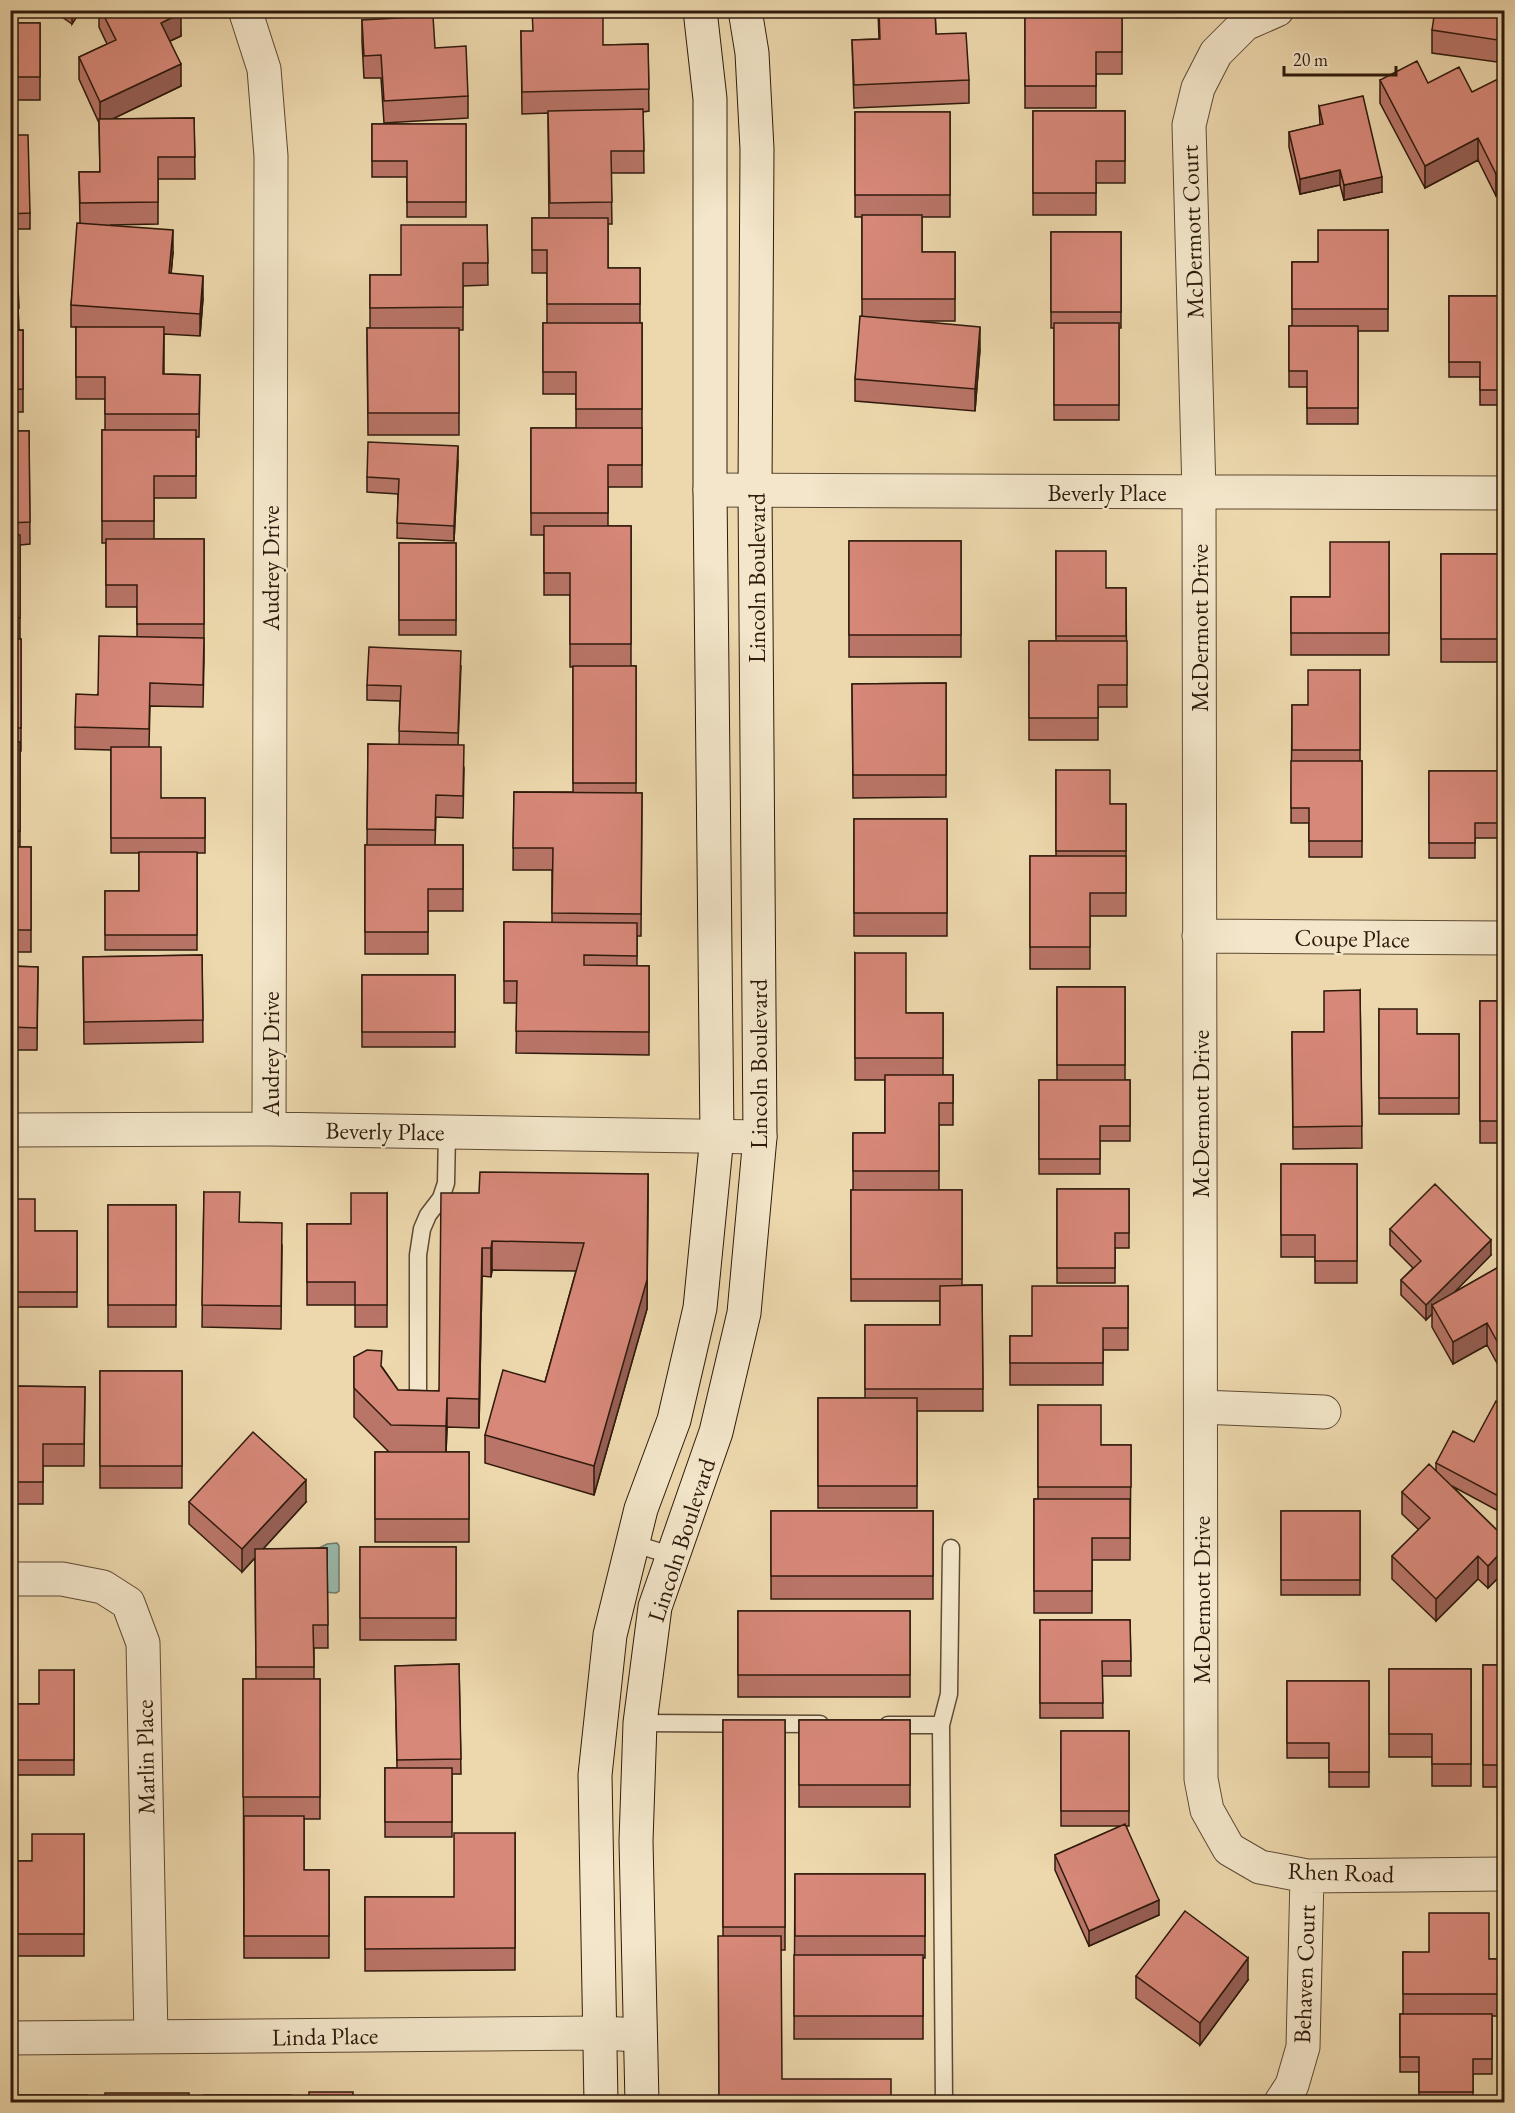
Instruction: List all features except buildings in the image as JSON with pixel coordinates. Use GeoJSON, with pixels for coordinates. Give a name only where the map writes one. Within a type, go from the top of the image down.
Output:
{"type":"FeatureCollection","features":[{"type":"Feature","properties":{"kind":"street","name":"Audrey Drive"},"geometry":{"type":"LineString","coordinates":[[245,10],[264,69],[271,156],[269,1129]]}},
{"type":"Feature","properties":{"kind":"street","name":"Lincoln Boulevard"},"geometry":{"type":"LineString","coordinates":[[601,2103],[595,1775],[610,1635],[641,1509],[674,1420],[700,1308],[717,1136],[710,490],[710,99],[700,10]]}},
{"type":"Feature","properties":{"kind":"street","name":"Lincoln Boulevard"},"geometry":{"type":"LineString","coordinates":[[642,2103],[636,1841],[640,1723],[655,1607],[716,1432],[744,1314],[760,1137],[755,491],[757,149],[752,52],[745,10]]}},
{"type":"Feature","properties":{"kind":"street","name":"McDermott Court"},"geometry":{"type":"LineString","coordinates":[[1198,492],[1189,125],[1198,88],[1216,53],[1245,24],[1277,10]]}},
{"type":"Feature","properties":{"kind":"street","name":"Beverly Place"},"geometry":{"type":"LineString","coordinates":[[710,490],[1504,494]]}},
{"type":"Feature","properties":{"kind":"street","name":"McDermott Drive"},"geometry":{"type":"LineString","coordinates":[[1198,492],[1201,1736]]}},
{"type":"Feature","properties":{"kind":"street","name":"Coupe Place"},"geometry":{"type":"LineString","coordinates":[[1199,936],[1504,938]]}},
{"type":"Feature","properties":{"kind":"street","name":"Beverly Place"},"geometry":{"type":"LineString","coordinates":[[10,1130],[269,1129],[760,1137]]}},
{"type":"Feature","properties":{"kind":"street"},"geometry":{"type":"LineString","coordinates":[[1201,1407],[1324,1412]]}},
{"type":"Feature","properties":{"kind":"street","name":"Marlin Place"},"geometry":{"type":"LineString","coordinates":[[10,1579],[62,1579],[103,1587],[128,1603],[143,1643],[152,2037]]}},
{"type":"Feature","properties":{"kind":"street","name":"Rhen Road"},"geometry":{"type":"LineString","coordinates":[[1201,1736],[1201,1779],[1207,1810],[1229,1849],[1260,1867],[1307,1876],[1504,1874]]}},
{"type":"Feature","properties":{"kind":"street","name":"Behaven Court"},"geometry":{"type":"LineString","coordinates":[[1281,2103],[1292,2085],[1303,2047],[1307,1876]]}},
{"type":"Feature","properties":{"kind":"street","name":"Linda Place"},"geometry":{"type":"LineString","coordinates":[[10,2038],[600,2033],[640,2035]]}},
{"type":"Feature","properties":{"kind":"lane"},"geometry":{"type":"LineString","coordinates":[[418,1411],[418,1255],[422,1229],[428,1215],[441,1198],[446,1183],[447,1132]]}},
{"type":"Feature","properties":{"kind":"lane"},"geometry":{"type":"LineString","coordinates":[[632,1543],[673,1556]]}},
{"type":"Feature","properties":{"kind":"lane"},"geometry":{"type":"LineString","coordinates":[[944,2103],[941,1725],[949,1694],[951,1548]]}},
{"type":"Feature","properties":{"kind":"lane"},"geometry":{"type":"LineString","coordinates":[[640,1723],[837,1724]]}},
{"type":"Feature","properties":{"kind":"lane"},"geometry":{"type":"LineString","coordinates":[[871,1725],[941,1725]]}},
{"type":"Feature","properties":{"kind":"shaded area"},"geometry":{"type":"Polygon","coordinates":[[[337,1543],[339,1546],[339,1591],[324,1592],[301,1557],[327,1544],[337,1543]]]}}]}
